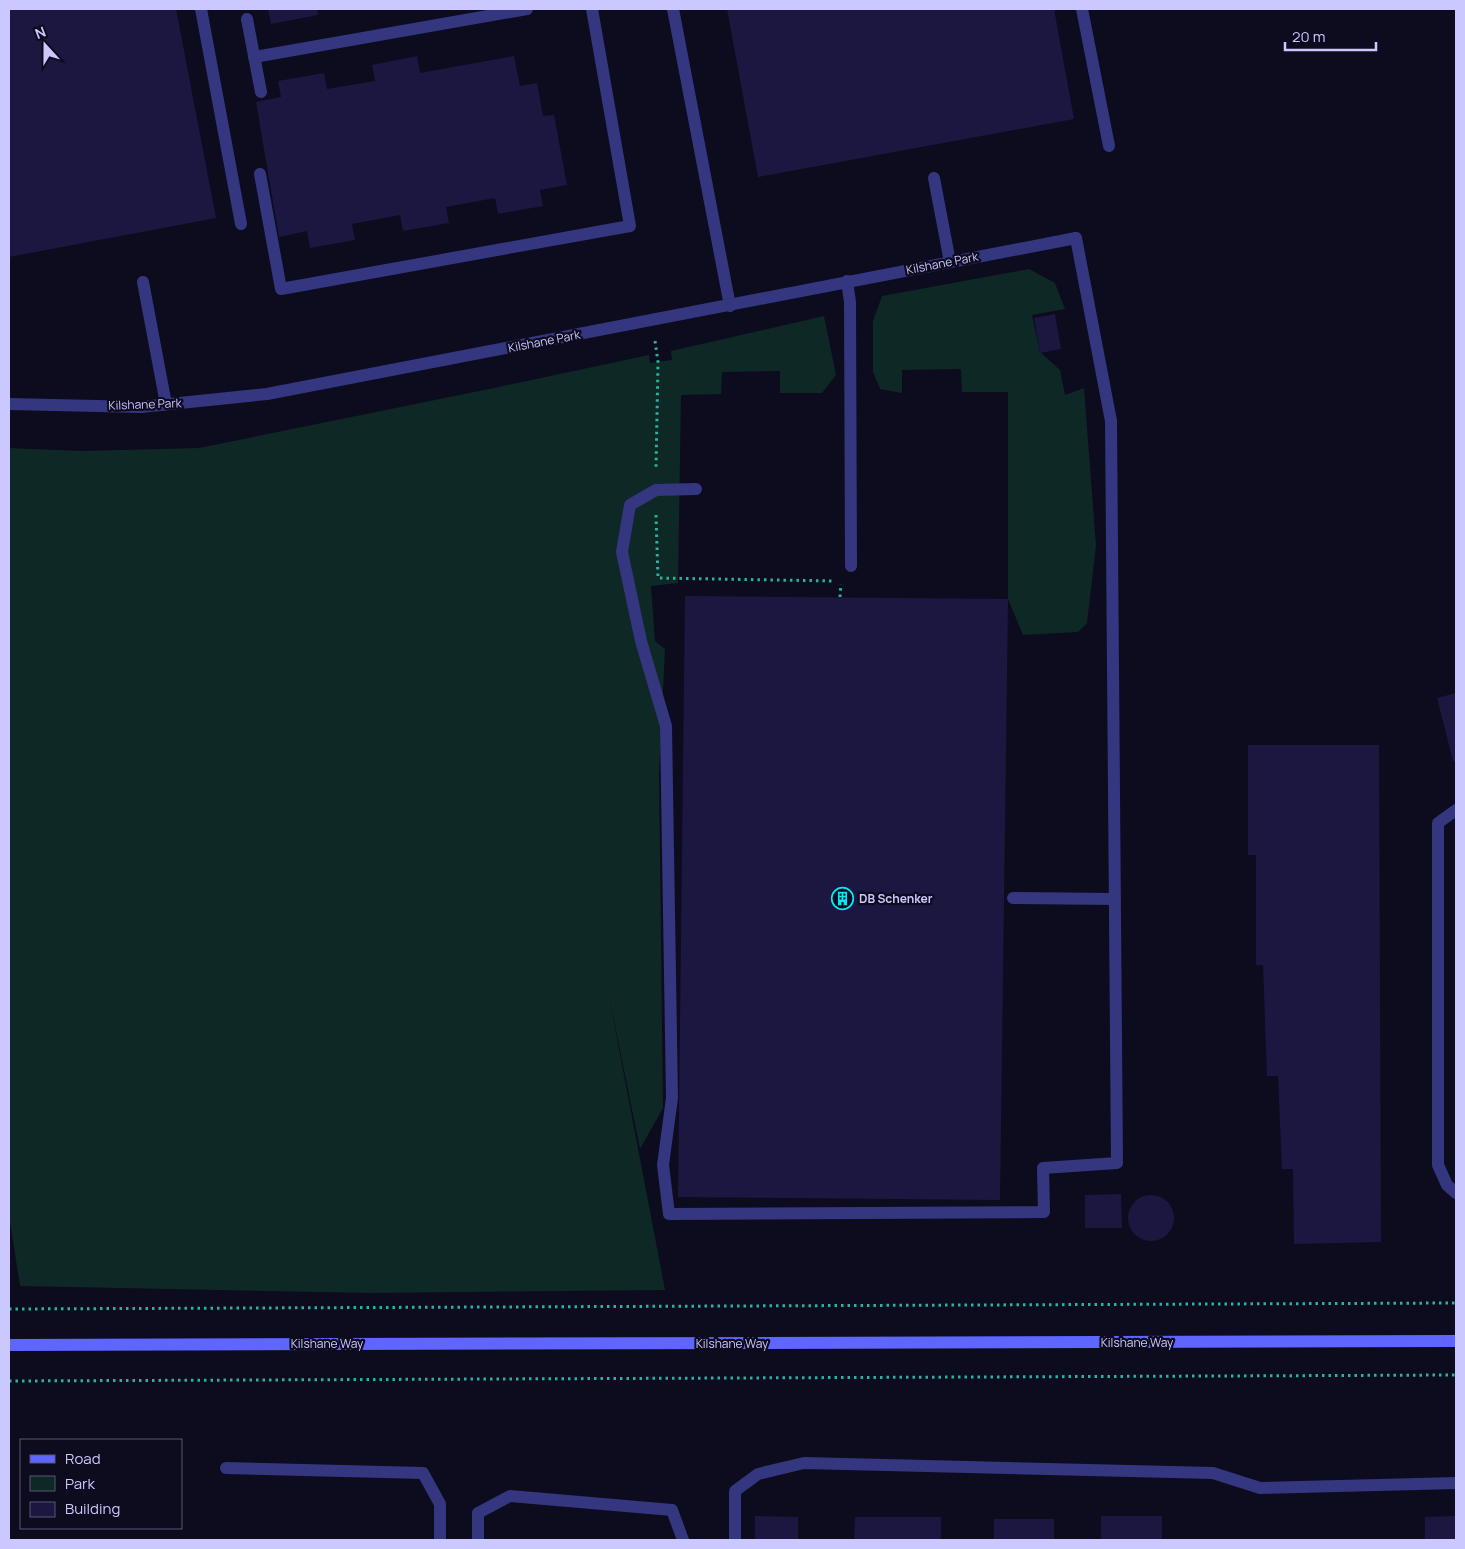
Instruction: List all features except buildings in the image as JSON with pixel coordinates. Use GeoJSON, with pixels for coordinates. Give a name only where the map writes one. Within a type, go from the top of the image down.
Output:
{"type":"FeatureCollection","features":[{"type":"Feature","properties":{"kind":"street"},"geometry":{"type":"LineString","coordinates":[[200,9],[241,224]]}},
{"type":"Feature","properties":{"kind":"street"},"geometry":{"type":"LineString","coordinates":[[254,57],[526,9]]}},
{"type":"Feature","properties":{"kind":"street"},"geometry":{"type":"LineString","coordinates":[[260,174],[280,289],[630,226],[592,9]]}},
{"type":"Feature","properties":{"kind":"street"},"geometry":{"type":"LineString","coordinates":[[674,9],[730,306]]}},
{"type":"Feature","properties":{"kind":"street"},"geometry":{"type":"LineString","coordinates":[[1082,9],[1108,146]]}},
{"type":"Feature","properties":{"kind":"street"},"geometry":{"type":"LineString","coordinates":[[247,19],[261,92]]}},
{"type":"Feature","properties":{"kind":"street"},"geometry":{"type":"LineString","coordinates":[[934,178],[950,262]]}},
{"type":"Feature","properties":{"kind":"street","name":"Kilshane Park"},"geometry":{"type":"LineString","coordinates":[[9,404],[141,407],[267,394],[1076,238],[1111,421],[1115,899]]}},
{"type":"Feature","properties":{"kind":"street"},"geometry":{"type":"LineString","coordinates":[[847,281],[850,302],[851,566]]}},
{"type":"Feature","properties":{"kind":"street"},"geometry":{"type":"LineString","coordinates":[[143,282],[166,404]]}},
{"type":"Feature","properties":{"kind":"street"},"geometry":{"type":"LineString","coordinates":[[696,489],[656,490],[630,504],[622,552],[641,641],[666,726],[672,1098],[663,1164],[669,1214],[1044,1212],[1043,1168],[1118,1164],[1115,899],[1013,898]]}},
{"type":"Feature","properties":{"kind":"street"},"geometry":{"type":"LineString","coordinates":[[1456,810],[1438,823],[1438,1165],[1447,1185],[1456,1193]]}},
{"type":"Feature","properties":{"kind":"street","name":"Kilshane Way"},"geometry":{"type":"LineString","coordinates":[[9,1345],[1456,1341]]}},
{"type":"Feature","properties":{"kind":"street"},"geometry":{"type":"LineString","coordinates":[[735,1540],[735,1491],[758,1474],[804,1463],[1213,1473],[1260,1488],[1456,1483]]}},
{"type":"Feature","properties":{"kind":"street"},"geometry":{"type":"LineString","coordinates":[[226,1468],[423,1473],[440,1504],[440,1540]]}},
{"type":"Feature","properties":{"kind":"street"},"geometry":{"type":"LineString","coordinates":[[478,1540],[478,1513],[510,1496],[672,1510],[684,1540]]}},
{"type":"Feature","properties":{"kind":"path"},"geometry":{"type":"LineString","coordinates":[[9,1309],[1456,1303]]}},
{"type":"Feature","properties":{"kind":"path"},"geometry":{"type":"LineString","coordinates":[[9,1381],[1456,1375]]}},
{"type":"Feature","properties":{"kind":"green space"},"geometry":{"type":"Polygon","coordinates":[[[1029,269],[1055,283],[1065,309],[1032,315],[1040,352],[1060,370],[1065,395],[1084,388],[1096,546],[1087,623],[1078,632],[1023,635],[1008,599],[1008,392],[962,392],[961,369],[902,370],[902,393],[880,389],[873,372],[873,321],[882,296],[1029,269]]]}},
{"type":"Feature","properties":{"kind":"green space"},"geometry":{"type":"Polygon","coordinates":[[[824,316],[836,375],[822,393],[780,393],[780,371],[722,372],[721,394],[681,395],[678,583],[651,586],[655,641],[665,649],[659,774],[663,1108],[640,1149],[608,991],[665,1290],[371,1293],[20,1286],[9,1215],[9,448],[82,451],[199,448],[649,355],[650,363],[672,360],[671,351],[824,316]]]}},
{"type":"Feature","properties":{"kind":"place","name":"DB Schenker"},"geometry":{"type":"Point","coordinates":[843,898]}}]}
